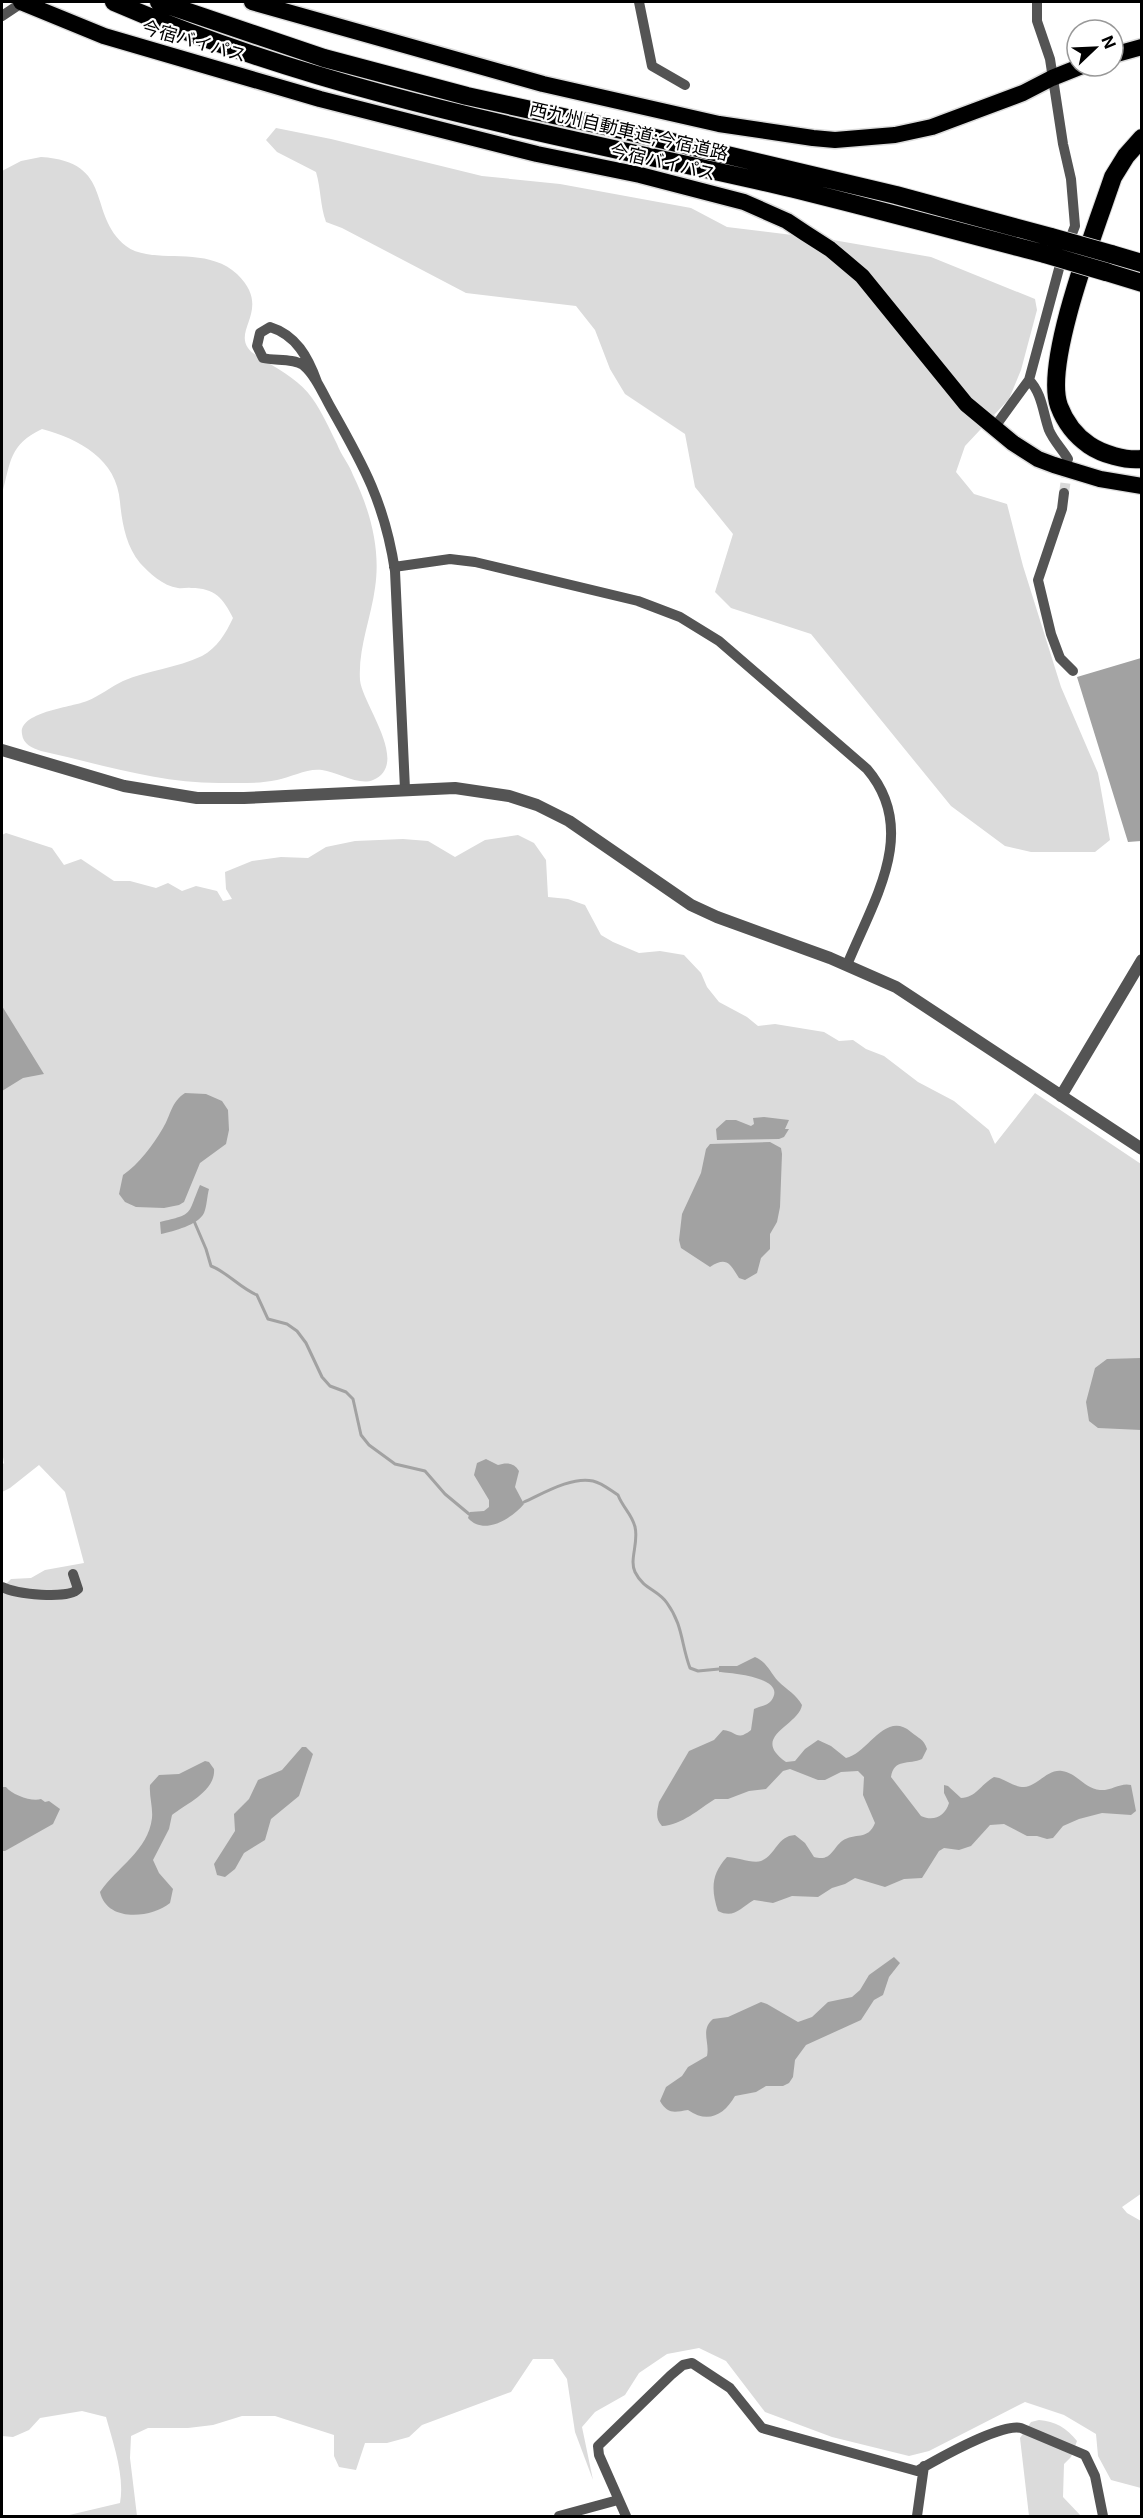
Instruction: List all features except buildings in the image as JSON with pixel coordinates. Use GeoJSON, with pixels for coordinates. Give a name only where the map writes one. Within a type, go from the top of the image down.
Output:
{"type":"FeatureCollection","features":[{"type":"Feature","properties":{"kind":"highway","name":"今宿バイパス"},"geometry":{"type":"LineString","coordinates":[[22,2],[104,36],[320,99],[537,154],[640,175],[744,202],[787,221],[830,249],[861,276],[966,405],[1013,443],[1046,462],[1100,479],[1142,486]]}},
{"type":"Feature","properties":{"kind":"highway","name":"西九州自動車道;今宿道路"},"geometry":{"type":"LineString","coordinates":[[114,2],[152,18],[320,76],[445,111],[778,186],[1045,254],[1142,283]]}},
{"type":"Feature","properties":{"kind":"highway","name":"西九州自動車道;今宿道路"},"geometry":{"type":"LineString","coordinates":[[160,2],[324,58],[466,96],[609,127],[896,195],[1142,263]]}},
{"type":"Feature","properties":{"kind":"highway"},"geometry":{"type":"LineString","coordinates":[[252,2],[543,84],[719,124],[835,140],[895,135],[932,127],[1023,93],[1065,73]]}},
{"type":"Feature","properties":{"kind":"highway"},"geometry":{"type":"LineString","coordinates":[[1125,52],[1142,47]]}},
{"type":"Feature","properties":{"kind":"highway"},"geometry":{"type":"LineString","coordinates":[[1142,138],[1126,156],[1113,177],[1060,344],[1056,373],[1058,405],[1069,425],[1081,439],[1098,452],[1142,459]]}},
{"type":"Feature","properties":{"kind":"street"},"geometry":{"type":"LineString","coordinates":[[2,16],[22,2]]}},
{"type":"Feature","properties":{"kind":"street"},"geometry":{"type":"LineString","coordinates":[[639,2],[652,66],[685,85]]}},
{"type":"Feature","properties":{"kind":"street"},"geometry":{"type":"LineString","coordinates":[[994,428],[1029,380],[1060,265],[1075,226],[1071,179],[1063,144],[1050,58],[1037,21],[1036,2]]}},
{"type":"Feature","properties":{"kind":"street"},"geometry":{"type":"LineString","coordinates":[[317,382],[303,366],[292,360],[276,361],[263,358],[257,346],[260,333],[270,327],[290,336],[310,364],[317,382],[371,480],[387,529],[394,567],[405,789]]}},
{"type":"Feature","properties":{"kind":"street"},"geometry":{"type":"LineString","coordinates":[[1029,380],[1041,401],[1050,432],[1068,459]]}},
{"type":"Feature","properties":{"kind":"street"},"geometry":{"type":"LineString","coordinates":[[1064,493],[1062,509],[1038,580],[1051,634],[1060,658],[1073,671]]}},
{"type":"Feature","properties":{"kind":"street"},"geometry":{"type":"LineString","coordinates":[[394,567],[442,559],[475,562],[638,601],[680,617],[719,641],[867,769],[877,781],[889,805],[893,833],[891,850],[882,880],[847,965]]}},
{"type":"Feature","properties":{"kind":"street"},"geometry":{"type":"LineString","coordinates":[[2,750],[124,786],[197,798],[244,798],[455,788],[509,796],[537,805],[569,821],[691,905],[717,917],[847,965],[896,987],[1142,1149]]}},
{"type":"Feature","properties":{"kind":"street"},"geometry":{"type":"LineString","coordinates":[[1061,1096],[1142,960]]}},
{"type":"Feature","properties":{"kind":"street"},"geometry":{"type":"LineString","coordinates":[[2,1587],[15,1591],[70,1595],[78,1589],[73,1574]]}},
{"type":"Feature","properties":{"kind":"street"},"geometry":{"type":"LineString","coordinates":[[626,2517],[598,2455],[598,2446],[671,2375],[688,2363],[696,2364],[730,2388],[762,2428],[916,2471],[951,2452],[1003,2429],[1016,2427],[1085,2455],[1095,2476],[1103,2517]]}},
{"type":"Feature","properties":{"kind":"street"},"geometry":{"type":"LineString","coordinates":[[917,2517],[924,2466]]}},
{"type":"Feature","properties":{"kind":"street"},"geometry":{"type":"LineString","coordinates":[[559,2517],[618,2500]]}},
{"type":"Feature","properties":{"kind":"shaded area"},"geometry":{"type":"Polygon","coordinates":[[[276,128],[482,176],[560,184],[691,208],[727,227],[833,240],[931,257],[1035,299],[1037,310],[1021,370],[1009,399],[965,446],[956,472],[974,494],[1007,504],[1023,566],[1061,687],[1098,773],[1110,840],[1095,852],[1031,852],[1005,846],[951,806],[811,634],[731,608],[715,592],[733,534],[695,487],[685,434],[625,394],[610,369],[595,330],[576,306],[466,293],[342,228],[326,222],[316,172],[277,152],[266,140],[276,128]]]}},
{"type":"Feature","properties":{"kind":"shaded area"},"geometry":{"type":"Polygon","coordinates":[[[41,157],[65,161],[80,169],[90,179],[97,191],[106,219],[114,233],[126,246],[150,255],[210,260],[224,265],[237,274],[247,286],[252,297],[252,307],[245,333],[248,348],[303,387],[322,414],[359,488],[373,530],[375,544],[375,588],[360,668],[363,691],[382,733],[386,748],[387,761],[383,772],[373,780],[361,781],[328,771],[316,770],[255,783],[174,780],[41,751],[31,747],[24,740],[23,727],[28,720],[37,715],[87,701],[133,677],[202,656],[220,640],[233,618],[222,600],[212,592],[199,588],[167,585],[140,563],[125,534],[117,487],[112,474],[94,453],[82,445],[42,429],[31,435],[23,441],[13,455],[2,494],[2,171],[21,161],[41,157]]]}},
{"type":"Feature","properties":{"kind":"shaded area"},"geometry":{"type":"Polygon","coordinates":[[[1141,658],[1141,841],[1128,842],[1077,677],[1141,658]]]}},
{"type":"Feature","properties":{"kind":"shaded area"},"geometry":{"type":"Polygon","coordinates":[[[6,833],[52,848],[64,865],[81,859],[114,881],[130,881],[156,888],[168,883],[182,891],[196,886],[217,891],[223,901],[232,899],[226,889],[225,872],[252,861],[281,857],[308,858],[326,847],[355,841],[403,839],[428,841],[455,857],[485,840],[518,835],[534,843],[546,860],[548,897],[568,899],[585,905],[601,935],[613,942],[639,953],[660,951],[684,955],[701,973],[707,987],[719,1002],[747,1017],[758,1026],[775,1024],[824,1032],[839,1041],[853,1040],[866,1049],[884,1056],[918,1082],[954,1101],[989,1130],[995,1144],[1035,1093],[1141,1164],[1142,2193],[1122,2207],[1127,2213],[1141,2221],[1141,2488],[1111,2480],[1098,2456],[1096,2434],[1064,2415],[1025,2402],[929,2451],[909,2456],[832,2437],[765,2412],[726,2361],[699,2348],[667,2354],[639,2373],[625,2395],[595,2412],[582,2427],[593,2480],[575,2432],[567,2379],[553,2359],[533,2359],[511,2392],[422,2425],[409,2437],[387,2443],[365,2443],[356,2470],[339,2467],[334,2456],[334,2435],[275,2416],[242,2416],[213,2425],[188,2428],[148,2428],[131,2436],[130,2458],[137,2516],[65,2516],[120,2503],[120,2471],[106,2417],[82,2411],[40,2418],[29,2430],[13,2437],[2,2436],[2,1588],[11,1579],[31,1578],[45,1570],[84,1563],[65,1492],[39,1465],[2,1492],[2,1465],[4,1463],[2,1451],[2,835],[6,833]]]}},
{"type":"Feature","properties":{"kind":"shaded area"},"geometry":{"type":"Polygon","coordinates":[[[2,1006],[44,1074],[23,1078],[2,1091],[2,1006]]]}},
{"type":"Feature","properties":{"kind":"shaded area"},"geometry":{"type":"Polygon","coordinates":[[[185,1093],[206,1094],[222,1101],[228,1110],[229,1130],[226,1144],[200,1163],[184,1202],[179,1205],[164,1208],[136,1207],[125,1202],[119,1194],[123,1175],[150,1147],[163,1128],[174,1105],[185,1093]]]}},
{"type":"Feature","properties":{"kind":"shaded area"},"geometry":{"type":"Polygon","coordinates":[[[753,1118],[789,1120],[785,1129],[789,1129],[784,1137],[717,1140],[716,1129],[726,1120],[736,1120],[751,1126],[754,1124],[753,1118]]]}},
{"type":"Feature","properties":{"kind":"shaded area"},"geometry":{"type":"Polygon","coordinates":[[[770,1142],[781,1148],[782,1154],[780,1207],[777,1222],[770,1234],[770,1249],[761,1258],[757,1273],[745,1280],[739,1278],[728,1263],[720,1262],[710,1267],[681,1248],[679,1240],[682,1214],[701,1173],[706,1149],[710,1144],[770,1142]]]}},
{"type":"Feature","properties":{"kind":"shaded area"},"geometry":{"type":"Polygon","coordinates":[[[200,1185],[209,1189],[205,1210],[201,1217],[185,1227],[161,1234],[160,1222],[185,1215],[191,1208],[200,1185]]]}},
{"type":"Feature","properties":{"kind":"shaded area"},"geometry":{"type":"Polygon","coordinates":[[[1141,1358],[1141,1430],[1098,1428],[1089,1421],[1086,1402],[1095,1368],[1107,1359],[1141,1358]]]}},
{"type":"Feature","properties":{"kind":"shaded area"},"geometry":{"type":"Polygon","coordinates":[[[486,1459],[498,1465],[510,1464],[517,1468],[519,1471],[515,1487],[524,1504],[505,1520],[482,1526],[468,1518],[470,1512],[484,1511],[489,1507],[489,1500],[474,1475],[477,1463],[486,1459]]]}},
{"type":"Feature","properties":{"kind":"shaded area"},"geometry":{"type":"Polygon","coordinates":[[[755,1657],[765,1664],[802,1705],[799,1712],[774,1738],[772,1745],[776,1753],[786,1762],[795,1761],[805,1749],[818,1740],[831,1746],[846,1758],[854,1755],[885,1730],[893,1726],[902,1727],[921,1739],[927,1749],[922,1759],[895,1767],[891,1777],[921,1816],[926,1818],[938,1817],[945,1811],[949,1803],[944,1793],[944,1785],[961,1798],[975,1793],[994,1777],[1024,1787],[1057,1771],[1067,1772],[1090,1787],[1100,1790],[1131,1785],[1136,1811],[1131,1815],[1102,1813],[1079,1819],[1063,1826],[1053,1838],[1047,1839],[1027,1836],[1004,1824],[990,1825],[971,1846],[959,1850],[944,1848],[939,1851],[922,1878],[904,1879],[885,1887],[855,1878],[818,1897],[792,1896],[773,1903],[754,1900],[733,1913],[718,1911],[714,1896],[715,1876],[727,1857],[754,1862],[761,1861],[770,1855],[780,1842],[795,1835],[805,1843],[814,1857],[824,1858],[847,1838],[869,1832],[875,1823],[863,1795],[864,1777],[858,1771],[841,1772],[825,1780],[818,1780],[790,1769],[783,1771],[766,1789],[749,1791],[728,1799],[715,1799],[676,1823],[662,1826],[658,1821],[659,1802],[689,1751],[714,1740],[723,1730],[739,1736],[751,1730],[754,1709],[771,1701],[774,1693],[772,1686],[765,1682],[745,1675],[719,1672],[719,1666],[737,1666],[755,1657]]]}},
{"type":"Feature","properties":{"kind":"shaded area"},"geometry":{"type":"Polygon","coordinates":[[[302,1747],[306,1747],[313,1754],[299,1796],[271,1819],[265,1840],[244,1853],[235,1869],[225,1877],[217,1875],[214,1864],[235,1831],[234,1814],[249,1799],[258,1780],[282,1770],[302,1747]]]}},
{"type":"Feature","properties":{"kind":"shaded area"},"geometry":{"type":"Polygon","coordinates":[[[205,1761],[209,1762],[214,1769],[210,1784],[199,1796],[172,1815],[169,1829],[153,1860],[159,1873],[173,1889],[170,1903],[142,1914],[131,1915],[111,1909],[104,1902],[100,1892],[145,1840],[152,1818],[150,1785],[159,1775],[179,1774],[205,1761]]]}},
{"type":"Feature","properties":{"kind":"shaded area"},"geometry":{"type":"Polygon","coordinates":[[[2,1787],[22,1797],[49,1801],[60,1809],[53,1824],[5,1851],[2,1851],[2,1787]]]}},
{"type":"Feature","properties":{"kind":"shaded area"},"geometry":{"type":"Polygon","coordinates":[[[894,1957],[900,1963],[889,1977],[883,1995],[874,2000],[861,2020],[806,2045],[795,2060],[793,2077],[789,2083],[783,2086],[766,2086],[756,2092],[735,2096],[726,2108],[709,2117],[688,2110],[669,2111],[660,2101],[666,2087],[682,2076],[688,2067],[707,2056],[706,2032],[713,2019],[728,2017],[761,2002],[798,2022],[812,2017],[828,2002],[852,1997],[860,1990],[869,1975],[894,1957]]]}},
{"type":"Feature","properties":{"kind":"shaded area"},"geometry":{"type":"Polygon","coordinates":[[[1039,2420],[1060,2426],[1077,2441],[1071,2457],[1064,2464],[1063,2497],[1081,2516],[1029,2516],[1020,2438],[1031,2422],[1039,2420]]]}},
{"type":"Feature","properties":{"kind":"waterway"},"geometry":{"type":"LineString","coordinates":[[194,1221],[211,1266],[257,1295],[268,1319],[287,1324],[297,1331],[306,1343],[322,1377],[330,1386],[346,1392],[353,1399],[361,1435],[369,1445],[395,1464],[425,1471],[445,1494],[469,1514]]}},
{"type":"Feature","properties":{"kind":"waterway"},"geometry":{"type":"LineString","coordinates":[[524,1502],[567,1483],[585,1480],[600,1483],[618,1495],[635,1527],[633,1562],[635,1572],[642,1582],[663,1598],[672,1611],[679,1627],[690,1668],[698,1671],[719,1669]]}},
{"type":"Feature","properties":{"kind":"tunnel"},"geometry":{"type":"LineString","coordinates":[[1064,493],[1068,465]]}}]}
